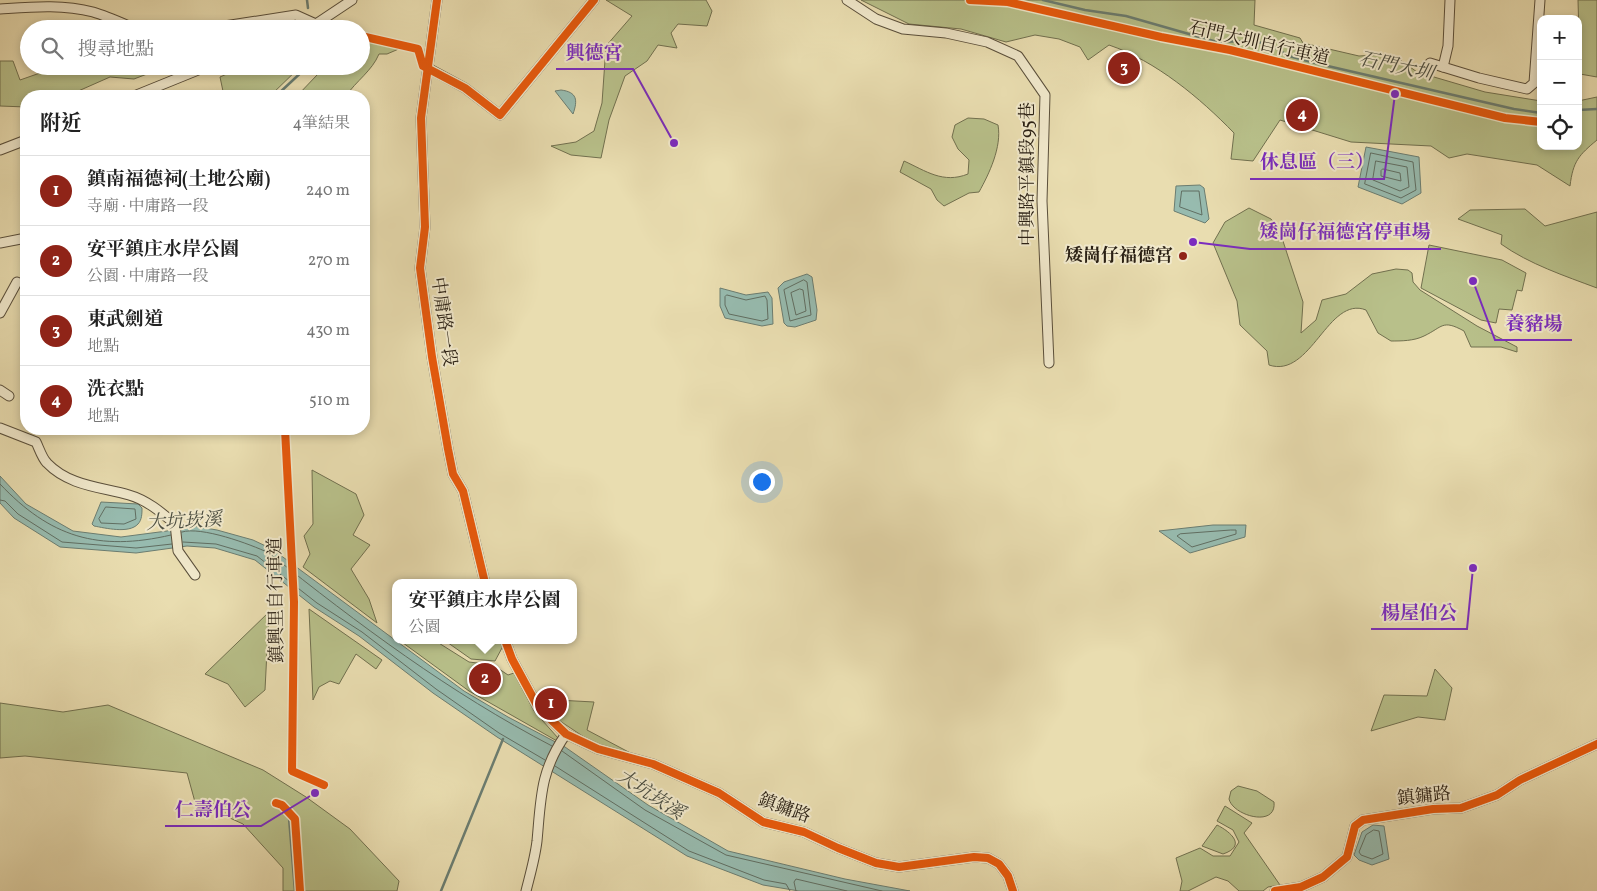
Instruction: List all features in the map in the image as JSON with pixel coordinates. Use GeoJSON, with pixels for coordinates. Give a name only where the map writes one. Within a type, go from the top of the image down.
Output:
{"type":"FeatureCollection","features":[{"type":"Feature","properties":{"kind":"street"},"geometry":{"type":"LineString","coordinates":[[322,20],[352,0]]}},
{"type":"Feature","properties":{"kind":"street","name":"中庸路一段"},"geometry":{"type":"LineString","coordinates":[[437,0],[421,118],[425,227],[420,268],[432,357],[453,474],[465,500],[484,579]]}},
{"type":"Feature","properties":{"kind":"street"},"geometry":{"type":"LineString","coordinates":[[428,68],[465,88],[500,114],[594,0]]}},
{"type":"Feature","properties":{"kind":"street","name":"中興路平鎮段95巷"},"geometry":{"type":"LineString","coordinates":[[847,0],[876,19],[903,29],[946,33],[971,38],[988,42],[1018,56],[1045,95],[1042,201],[1049,362]]}},
{"type":"Feature","properties":{"kind":"street"},"geometry":{"type":"LineString","coordinates":[[1443,67],[1448,46],[1450,0]]}},
{"type":"Feature","properties":{"kind":"street"},"geometry":{"type":"LineString","coordinates":[[1430,63],[1479,78],[1527,89],[1534,83],[1540,0]]}},
{"type":"Feature","properties":{"kind":"street"},"geometry":{"type":"LineString","coordinates":[[0,9],[38,6],[70,8],[94,12],[114,20]]}},
{"type":"Feature","properties":{"kind":"street"},"geometry":{"type":"LineString","coordinates":[[264,20],[296,15],[307,20]]}},
{"type":"Feature","properties":{"kind":"street"},"geometry":{"type":"LineString","coordinates":[[149,90],[186,75]]}},
{"type":"Feature","properties":{"kind":"street"},"geometry":{"type":"LineString","coordinates":[[0,150],[20,142]]}},
{"type":"Feature","properties":{"kind":"street"},"geometry":{"type":"LineString","coordinates":[[0,243],[20,239]]}},
{"type":"Feature","properties":{"kind":"street"},"geometry":{"type":"LineString","coordinates":[[0,313],[17,282]]}},
{"type":"Feature","properties":{"kind":"street"},"geometry":{"type":"LineString","coordinates":[[0,390],[9,396]]}},
{"type":"Feature","properties":{"kind":"street"},"geometry":{"type":"LineString","coordinates":[[0,428],[36,442],[47,463],[71,478],[94,488],[130,495],[154,508],[175,524],[178,550],[195,575]]}},
{"type":"Feature","properties":{"kind":"street"},"geometry":{"type":"LineString","coordinates":[[507,644],[538,708],[564,737],[547,769],[539,799],[536,843],[526,891]]}},
{"type":"Feature","properties":{"kind":"street","name":"鎮鏞路"},"geometry":{"type":"LineString","coordinates":[[564,737],[598,749],[653,764],[719,793],[763,822],[804,832],[838,848],[876,862],[898,867],[974,857],[988,858],[999,864],[1008,876],[1013,891]]}},
{"type":"Feature","properties":{"kind":"street","name":"鎮鏞路"},"geometry":{"type":"LineString","coordinates":[[1275,891],[1300,887],[1323,877],[1347,857],[1355,826],[1363,820],[1433,809],[1461,808],[1497,795],[1520,780],[1597,744]]}},
{"type":"Feature","properties":{"kind":"green space"},"geometry":{"type":"Polygon","coordinates":[[[606,0],[706,0],[712,11],[707,26],[678,24],[671,33],[677,48],[658,45],[647,61],[625,76],[609,120],[601,158],[571,155],[551,146],[576,142],[594,131],[602,103],[606,46],[632,16],[606,0]]]}},
{"type":"Feature","properties":{"kind":"green space"},"geometry":{"type":"Polygon","coordinates":[[[861,0],[1255,0],[1254,25],[1300,38],[1303,43],[1359,56],[1376,55],[1399,59],[1417,72],[1485,92],[1537,100],[1537,150],[1582,150],[1582,100],[1597,97],[1597,140],[1575,164],[1570,186],[1537,165],[1467,154],[1449,158],[1431,146],[1351,142],[1280,120],[1253,161],[1231,159],[1234,133],[1207,107],[1176,82],[1144,61],[1126,52],[1109,45],[1088,60],[1080,47],[1059,39],[1035,35],[1006,42],[961,29],[909,24],[861,0]]]}},
{"type":"Feature","properties":{"kind":"green space"},"geometry":{"type":"Polygon","coordinates":[[[1578,0],[1597,0],[1597,77],[1582,74],[1582,15],[1578,15],[1578,0]]]}},
{"type":"Feature","properties":{"kind":"green space"},"geometry":{"type":"Polygon","coordinates":[[[370,34],[410,44],[415,51],[401,48],[387,54],[379,54],[370,68],[370,34]]]}},
{"type":"Feature","properties":{"kind":"green space"},"geometry":{"type":"Polygon","coordinates":[[[0,61],[13,61],[20,80],[34,75],[144,75],[134,79],[110,77],[81,90],[20,90],[20,107],[0,106],[0,61]]]}},
{"type":"Feature","properties":{"kind":"green space"},"geometry":{"type":"Polygon","coordinates":[[[225,75],[292,75],[276,90],[223,90],[220,77],[225,75]]]}},
{"type":"Feature","properties":{"kind":"green space"},"geometry":{"type":"Polygon","coordinates":[[[317,75],[364,75],[351,90],[303,90],[317,75]]]}},
{"type":"Feature","properties":{"kind":"green space"},"geometry":{"type":"Polygon","coordinates":[[[968,118],[984,119],[998,125],[999,133],[996,151],[979,192],[969,193],[944,206],[937,200],[931,189],[900,172],[904,161],[943,177],[951,178],[968,174],[969,160],[958,149],[952,137],[955,125],[968,118]]]}},
{"type":"Feature","properties":{"kind":"green space"},"geometry":{"type":"Polygon","coordinates":[[[1249,208],[1271,219],[1279,229],[1303,302],[1301,333],[1316,320],[1322,300],[1346,294],[1372,274],[1396,269],[1408,270],[1412,273],[1413,282],[1420,290],[1477,326],[1517,347],[1517,352],[1501,347],[1471,347],[1464,331],[1451,325],[1443,326],[1416,339],[1391,341],[1378,333],[1366,310],[1353,309],[1341,314],[1297,360],[1284,366],[1269,365],[1267,351],[1240,325],[1237,301],[1213,243],[1225,222],[1249,208]]]}},
{"type":"Feature","properties":{"kind":"green space"},"geometry":{"type":"Polygon","coordinates":[[[1525,209],[1545,226],[1597,212],[1597,288],[1523,258],[1501,244],[1502,235],[1458,219],[1470,210],[1525,209]]]}},
{"type":"Feature","properties":{"kind":"green space"},"geometry":{"type":"Polygon","coordinates":[[[1429,245],[1502,260],[1526,273],[1522,291],[1517,290],[1512,310],[1499,309],[1496,323],[1481,320],[1421,288],[1429,245]]]}},
{"type":"Feature","properties":{"kind":"green space"},"geometry":{"type":"Polygon","coordinates":[[[312,470],[356,494],[364,515],[353,535],[370,545],[351,569],[369,599],[377,623],[303,567],[310,554],[304,536],[313,524],[312,470]]]}},
{"type":"Feature","properties":{"kind":"green space"},"geometry":{"type":"Polygon","coordinates":[[[309,609],[382,660],[376,669],[356,654],[339,684],[330,681],[319,687],[313,700],[309,609]]]}},
{"type":"Feature","properties":{"kind":"green space"},"geometry":{"type":"Polygon","coordinates":[[[269,612],[265,690],[245,707],[228,684],[205,674],[269,612]]]}},
{"type":"Feature","properties":{"kind":"green space"},"geometry":{"type":"Polygon","coordinates":[[[404,644],[440,644],[469,662],[493,665],[508,675],[514,673],[534,711],[558,738],[557,741],[469,691],[404,644]]]}},
{"type":"Feature","properties":{"kind":"green space"},"geometry":{"type":"Polygon","coordinates":[[[450,644],[502,644],[503,646],[495,661],[471,659],[450,644]]]}},
{"type":"Feature","properties":{"kind":"green space"},"geometry":{"type":"Polygon","coordinates":[[[1435,669],[1452,688],[1445,720],[1418,717],[1371,731],[1384,695],[1427,696],[1435,669]]]}},
{"type":"Feature","properties":{"kind":"green space"},"geometry":{"type":"Polygon","coordinates":[[[557,700],[594,702],[587,730],[638,757],[599,747],[548,713],[555,712],[557,700]]]}},
{"type":"Feature","properties":{"kind":"green space"},"geometry":{"type":"Polygon","coordinates":[[[0,703],[63,712],[108,705],[263,770],[306,797],[350,829],[399,881],[397,891],[283,891],[283,868],[243,824],[195,802],[187,773],[25,756],[0,758],[0,703]]]}},
{"type":"Feature","properties":{"kind":"green space"},"geometry":{"type":"Polygon","coordinates":[[[1238,786],[1257,791],[1274,802],[1273,810],[1269,815],[1254,817],[1238,810],[1232,805],[1229,799],[1231,791],[1238,786]]]}},
{"type":"Feature","properties":{"kind":"green space"},"geometry":{"type":"Polygon","coordinates":[[[1225,806],[1252,823],[1244,833],[1280,885],[1268,887],[1263,891],[1239,891],[1228,881],[1216,877],[1188,891],[1180,891],[1182,881],[1176,858],[1200,848],[1213,856],[1230,856],[1239,842],[1233,830],[1217,821],[1225,806]]]}},
{"type":"Feature","properties":{"kind":"green space"},"geometry":{"type":"Polygon","coordinates":[[[1217,825],[1231,835],[1235,843],[1230,851],[1223,854],[1202,846],[1217,825]]]}},
{"type":"Feature","properties":{"kind":"water"},"geometry":{"type":"Polygon","coordinates":[[[561,90],[570,93],[575,98],[573,114],[555,91],[561,90]]]}},
{"type":"Feature","properties":{"kind":"water"},"geometry":{"type":"Polygon","coordinates":[[[1366,147],[1419,157],[1421,193],[1402,204],[1358,187],[1366,147]]]}},
{"type":"Feature","properties":{"kind":"water"},"geometry":{"type":"Polygon","coordinates":[[[1200,185],[1204,188],[1209,219],[1205,223],[1174,211],[1176,186],[1200,185]]]}},
{"type":"Feature","properties":{"kind":"water"},"geometry":{"type":"Polygon","coordinates":[[[807,274],[812,277],[817,310],[816,320],[795,327],[787,326],[784,323],[778,288],[784,282],[807,274]]]}},
{"type":"Feature","properties":{"kind":"water"},"geometry":{"type":"Polygon","coordinates":[[[720,288],[746,295],[768,292],[772,298],[773,324],[762,326],[725,318],[720,306],[720,288]]]}},
{"type":"Feature","properties":{"kind":"water"},"geometry":{"type":"Polygon","coordinates":[[[0,476],[26,504],[73,531],[121,537],[167,531],[187,525],[217,530],[253,540],[272,549],[392,638],[392,644],[400,644],[464,691],[565,747],[648,805],[728,851],[845,879],[910,891],[799,891],[763,885],[687,856],[497,737],[433,693],[359,636],[314,607],[255,560],[215,548],[187,546],[136,553],[60,547],[14,518],[0,503],[0,476]]]}},
{"type":"Feature","properties":{"kind":"water"},"geometry":{"type":"Polygon","coordinates":[[[101,502],[138,504],[142,508],[140,521],[134,527],[123,530],[94,526],[92,524],[101,502]]]}},
{"type":"Feature","properties":{"kind":"water"},"geometry":{"type":"Polygon","coordinates":[[[1213,525],[1246,525],[1245,537],[1190,553],[1159,531],[1213,525]]]}},
{"type":"Feature","properties":{"kind":"water"},"geometry":{"type":"Polygon","coordinates":[[[1373,825],[1384,826],[1389,859],[1372,865],[1359,860],[1354,855],[1362,832],[1373,825]]]}},
{"type":"Feature","properties":{"kind":"waterway","name":"石門大圳"},"geometry":{"type":"LineString","coordinates":[[307,0],[308,8]]}},
{"type":"Feature","properties":{"kind":"waterway","name":"石門大圳"},"geometry":{"type":"LineString","coordinates":[[1043,0],[1085,10],[1126,16],[1217,42],[1250,41],[1269,44],[1289,56],[1319,64],[1514,109],[1537,112]]}},
{"type":"Feature","properties":{"kind":"waterway","name":"石門大圳"},"geometry":{"type":"LineString","coordinates":[[282,90],[298,75]]}},
{"type":"Feature","properties":{"kind":"waterway","name":"石門大圳"},"geometry":{"type":"LineString","coordinates":[[1582,110],[1597,109]]}},
{"type":"Feature","properties":{"kind":"waterway"},"geometry":{"type":"LineString","coordinates":[[441,891],[503,739]]}},
{"type":"Feature","properties":{"kind":"waterway","name":"石門大圳"},"geometry":{"type":"LineString","coordinates":[[289,818],[295,891]]}},
{"type":"Feature","properties":{"kind":"cycle path"},"geometry":{"type":"LineString","coordinates":[[437,0],[421,118],[425,227],[420,268],[432,357],[453,474],[463,491],[484,579]]}},
{"type":"Feature","properties":{"kind":"cycle path"},"geometry":{"type":"LineString","coordinates":[[370,38],[418,49],[423,66],[465,88],[500,115],[594,0]]}},
{"type":"Feature","properties":{"kind":"cycle path","name":"石門大圳自行車道"},"geometry":{"type":"LineString","coordinates":[[970,0],[1008,2],[1161,37],[1230,50],[1505,118],[1537,122]]}},
{"type":"Feature","properties":{"kind":"cycle path","name":"鎮興里自行車道"},"geometry":{"type":"LineString","coordinates":[[285,435],[294,602],[292,771],[324,785]]}},
{"type":"Feature","properties":{"kind":"cycle path"},"geometry":{"type":"LineString","coordinates":[[506,644],[512,659],[538,707],[566,734],[598,749],[653,764],[719,793],[763,822],[804,832],[876,863],[899,867],[974,857],[988,858],[999,864],[1008,876],[1013,891]]}},
{"type":"Feature","properties":{"kind":"cycle path"},"geometry":{"type":"LineString","coordinates":[[1275,891],[1301,887],[1323,877],[1347,857],[1355,826],[1363,820],[1433,809],[1461,808],[1497,795],[1520,780],[1597,744]]}},
{"type":"Feature","properties":{"kind":"cycle path"},"geometry":{"type":"LineString","coordinates":[[276,803],[282,805],[295,819],[300,891]]}},
{"type":"Feature","properties":{"kind":"place","name":"東武劍道"},"geometry":{"type":"Point","coordinates":[1124,68]}},
{"type":"Feature","properties":{"kind":"place","name":"休息區（三）"},"geometry":{"type":"Point","coordinates":[1395,94]}},
{"type":"Feature","properties":{"kind":"place","name":"洗衣點"},"geometry":{"type":"Point","coordinates":[1302,115]}},
{"type":"Feature","properties":{"kind":"place","name":"興德宮"},"geometry":{"type":"Point","coordinates":[674,143]}},
{"type":"Feature","properties":{"kind":"place","name":"矮崗仔福德宮停車場"},"geometry":{"type":"Point","coordinates":[1193,242]}},
{"type":"Feature","properties":{"kind":"place","name":"矮崗仔福德宮"},"geometry":{"type":"Point","coordinates":[1183,256]}},
{"type":"Feature","properties":{"kind":"place","name":"養豬場"},"geometry":{"type":"Point","coordinates":[1473,281]}},
{"type":"Feature","properties":{"kind":"place","name":"楊屋伯公"},"geometry":{"type":"Point","coordinates":[1473,568]}},
{"type":"Feature","properties":{"kind":"place","name":"安平鎮庄水岸公園"},"geometry":{"type":"Point","coordinates":[485,679]}},
{"type":"Feature","properties":{"kind":"place","name":"鎮南福德祠(土地公廟)"},"geometry":{"type":"Point","coordinates":[551,704]}},
{"type":"Feature","properties":{"kind":"place","name":"仁壽伯公"},"geometry":{"type":"Point","coordinates":[315,793]}},
{"type":"Feature","properties":{"kind":"water label","name":"大坑崁溪"},"geometry":{"type":"Point","coordinates":[184,522]}},
{"type":"Feature","properties":{"kind":"water label","name":"大坑崁溪"},"geometry":{"type":"Point","coordinates":[650,795]}}]}
